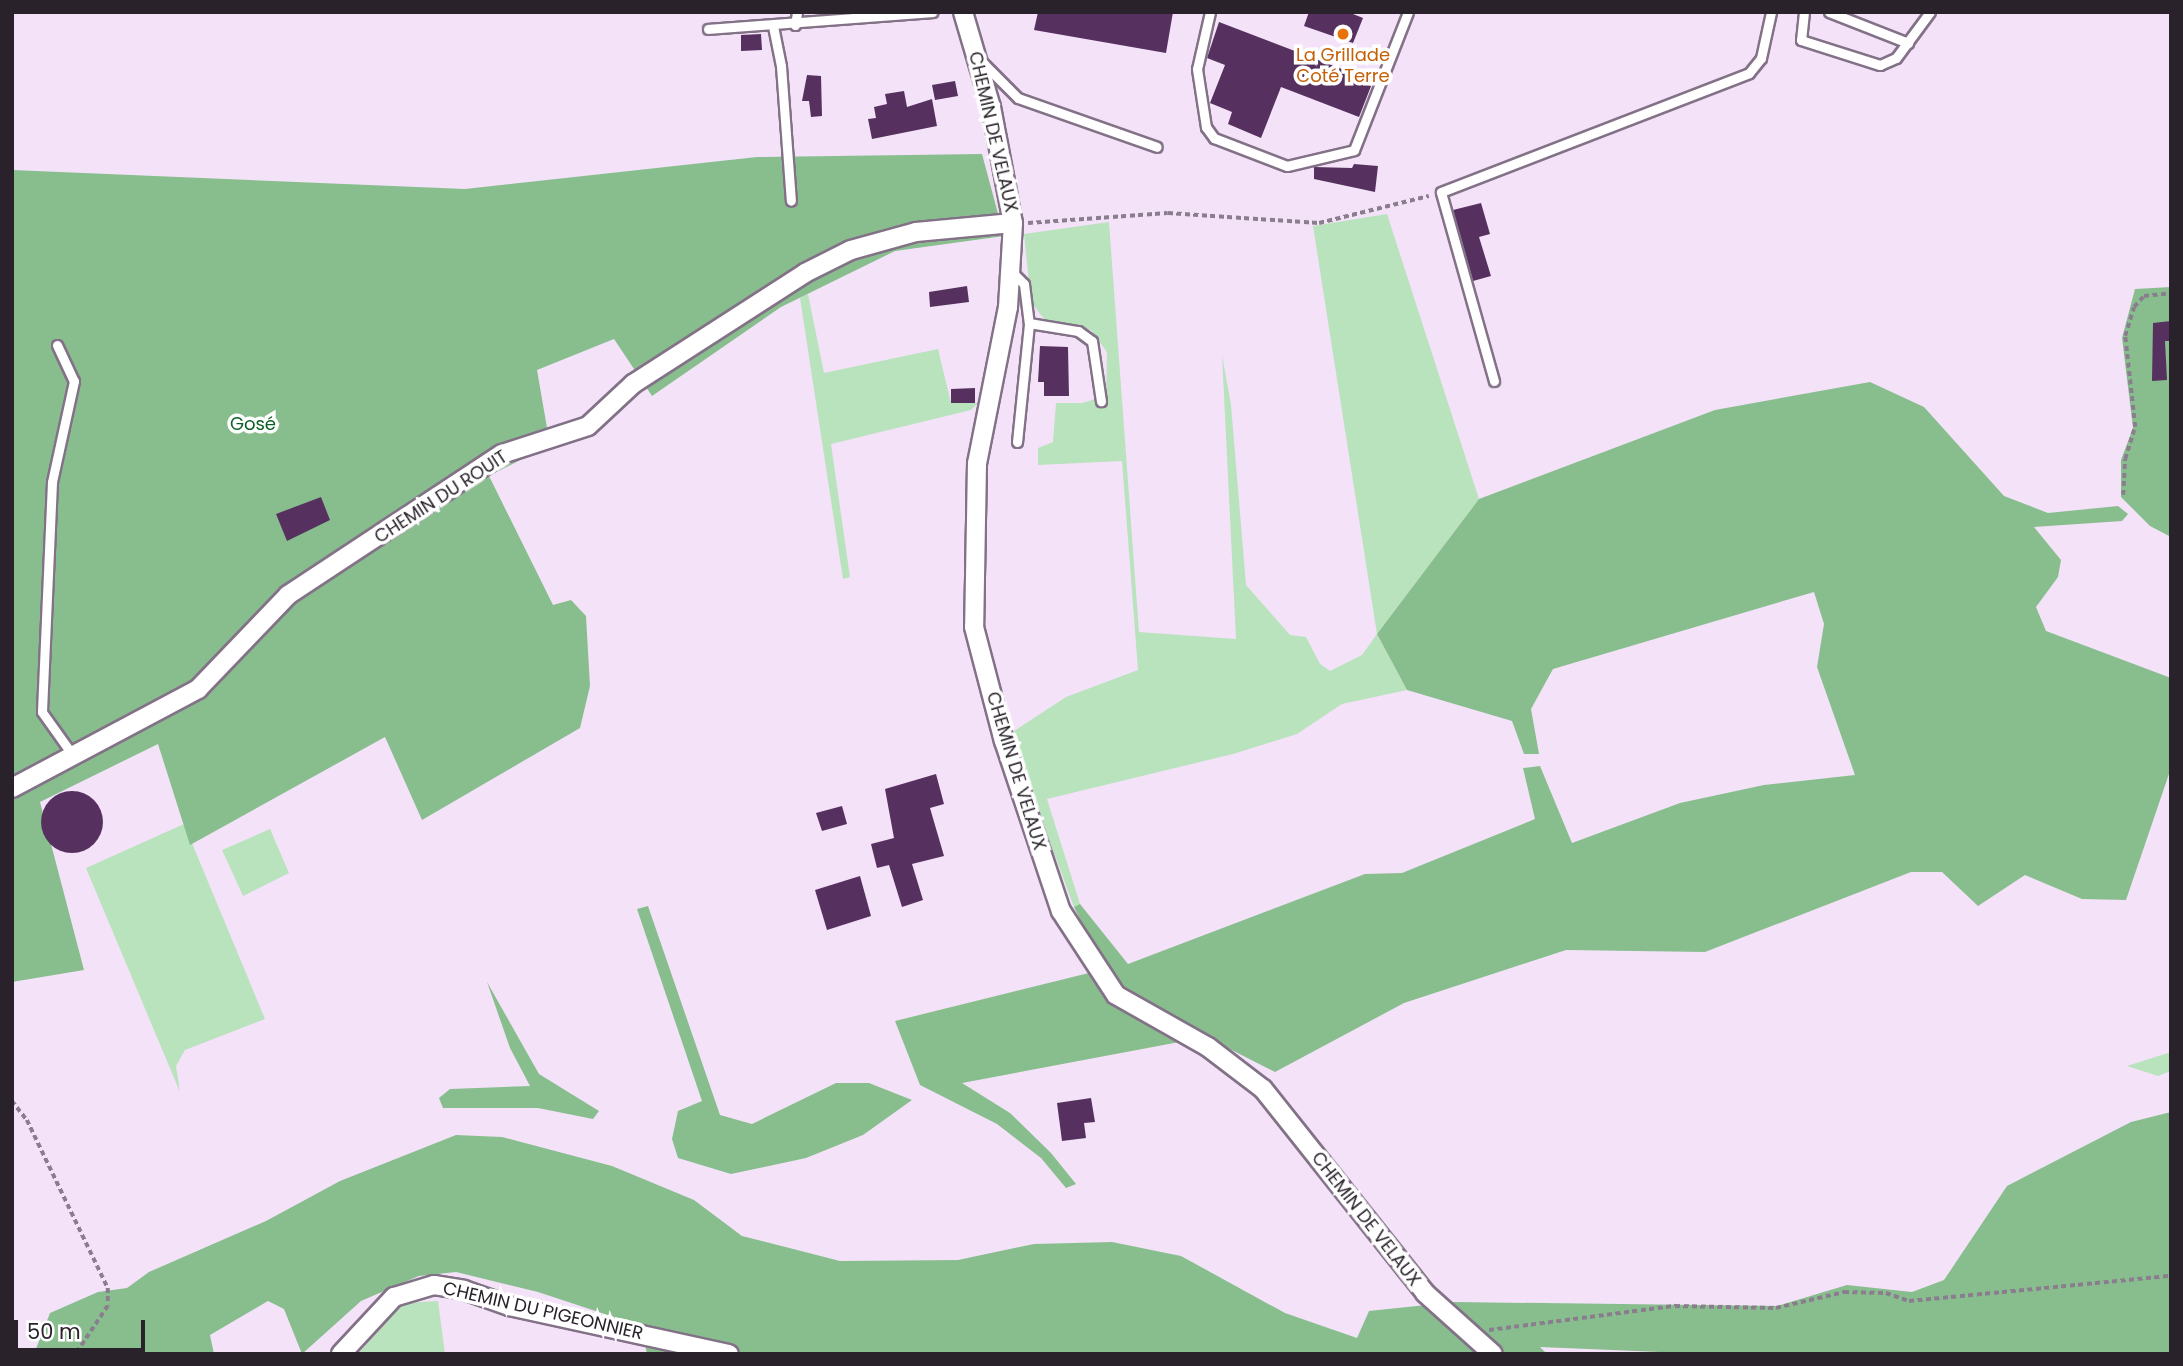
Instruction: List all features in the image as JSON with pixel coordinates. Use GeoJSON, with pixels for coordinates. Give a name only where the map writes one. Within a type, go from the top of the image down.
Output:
{"type":"FeatureCollection","features":[{"type":"Feature","properties":{"kind":"street","name":"CHEMIN DE VELAUX"},"geometry":{"type":"LineString","coordinates":[[963,12],[977,57],[1013,223],[1008,307],[977,463],[974,627],[1004,741],[1061,911],[1116,995],[1208,1048],[1263,1089],[1425,1293],[1493,1354]]}},
{"type":"Feature","properties":{"kind":"street","name":"CHEMIN DU ROUIT"},"geometry":{"type":"LineString","coordinates":[[12,788],[198,689],[288,595],[502,454],[588,426],[633,384],[805,273],[881,240],[962,225],[1013,223]]}},
{"type":"Feature","properties":{"kind":"street","name":"CHEMIN DU PIGEONNIER"},"geometry":{"type":"LineString","coordinates":[[341,1354],[394,1297],[433,1285],[464,1290],[509,1306],[729,1354]]}},
{"type":"Feature","properties":{"kind":"lane"},"geometry":{"type":"LineString","coordinates":[[795,25],[797,12]]}},
{"type":"Feature","properties":{"kind":"lane"},"geometry":{"type":"LineString","coordinates":[[708,29],[795,25],[932,12]]}},
{"type":"Feature","properties":{"kind":"lane"},"geometry":{"type":"LineString","coordinates":[[1210,12],[1197,69],[1206,127],[1214,138],[1287,166],[1354,150],[1408,12]]}},
{"type":"Feature","properties":{"kind":"lane"},"geometry":{"type":"LineString","coordinates":[[1494,381],[1441,192],[1749,73],[1761,58],[1771,12]]}},
{"type":"Feature","properties":{"kind":"lane"},"geometry":{"type":"LineString","coordinates":[[1804,12],[1801,40],[1868,64],[1880,65],[1896,58],[1930,12]]}},
{"type":"Feature","properties":{"kind":"lane"},"geometry":{"type":"LineString","coordinates":[[1829,12],[1908,43]]}},
{"type":"Feature","properties":{"kind":"lane"},"geometry":{"type":"LineString","coordinates":[[773,26],[781,66],[791,201]]}},
{"type":"Feature","properties":{"kind":"lane"},"geometry":{"type":"LineString","coordinates":[[977,57],[1018,98],[1157,147]]}},
{"type":"Feature","properties":{"kind":"lane"},"geometry":{"type":"LineString","coordinates":[[1010,271],[1024,284],[1029,323],[1017,442]]}},
{"type":"Feature","properties":{"kind":"lane"},"geometry":{"type":"LineString","coordinates":[[1029,323],[1078,331],[1092,341],[1101,401]]}},
{"type":"Feature","properties":{"kind":"lane"},"geometry":{"type":"LineString","coordinates":[[57,345],[74,381],[52,482],[42,712],[72,754]]}},
{"type":"Feature","properties":{"kind":"path"},"geometry":{"type":"LineString","coordinates":[[1013,223],[1168,213],[1319,223],[1441,192]]}},
{"type":"Feature","properties":{"kind":"path"},"geometry":{"type":"LineString","coordinates":[[2123,495],[2125,459],[2135,427],[2125,336],[2134,307],[2144,296],[2171,293]]}},
{"type":"Feature","properties":{"kind":"path"},"geometry":{"type":"LineString","coordinates":[[12,1101],[27,1120],[108,1288],[108,1306],[76,1354]]}},
{"type":"Feature","properties":{"kind":"path"},"geometry":{"type":"LineString","coordinates":[[1469,1333],[1675,1306],[1776,1308],[1844,1292],[1886,1293],[1909,1301],[2171,1276]]}},
{"type":"Feature","properties":{"kind":"green space","name":"Gosé"},"geometry":{"type":"Polygon","coordinates":[[[982,154],[1004,236],[895,251],[781,307],[652,396],[614,339],[537,370],[550,445],[489,476],[553,605],[571,600],[586,616],[590,686],[580,728],[422,820],[385,737],[190,845],[158,744],[40,802],[84,970],[12,982],[12,170],[465,189],[757,157],[982,154]]]}},
{"type":"Feature","properties":{"kind":"green space"},"geometry":{"type":"Polygon","coordinates":[[[1387,214],[1479,499],[1377,634],[1313,226],[1387,214]]]}},
{"type":"Feature","properties":{"kind":"green space"},"geometry":{"type":"Polygon","coordinates":[[[1109,222],[1139,632],[1236,639],[1222,355],[1231,405],[1246,585],[1290,635],[1306,637],[1320,664],[1330,671],[1362,655],[1377,634],[1407,690],[1342,704],[1297,734],[1233,754],[1047,799],[1080,904],[1074,907],[1018,756],[1014,731],[1066,697],[1138,670],[1122,461],[1038,465],[1038,448],[1053,442],[1056,403],[1082,403],[1106,396],[1107,352],[1091,330],[1044,319],[1031,302],[1024,234],[1109,222]]]}},
{"type":"Feature","properties":{"kind":"green space"},"geometry":{"type":"Polygon","coordinates":[[[2171,287],[2171,537],[2150,526],[2121,497],[2121,460],[2133,428],[2122,338],[2135,289],[2171,287]]]}},
{"type":"Feature","properties":{"kind":"green space"},"geometry":{"type":"Polygon","coordinates":[[[808,294],[824,373],[938,349],[951,403],[978,403],[971,410],[831,444],[850,577],[843,579],[800,298],[808,294]]]}},
{"type":"Feature","properties":{"kind":"green space"},"geometry":{"type":"Polygon","coordinates":[[[1870,382],[1924,407],[2004,496],[2048,513],[2118,506],[2128,514],[2122,521],[2034,527],[2061,560],[2058,577],[2036,607],[2046,631],[2171,678],[2171,768],[2126,900],[2082,899],[2025,875],[1978,906],[1942,872],[1911,872],[1705,952],[1566,950],[1404,1003],[1275,1072],[1206,1037],[962,1083],[1010,1113],[1051,1153],[1076,1184],[1066,1188],[1041,1158],[997,1124],[920,1085],[895,1021],[1105,969],[1074,907],[1080,904],[1128,964],[1365,874],[1402,873],[1535,819],[1523,768],[1540,766],[1572,843],[1680,803],[1764,785],[1855,775],[1817,667],[1824,624],[1814,592],[1553,669],[1531,709],[1539,754],[1524,754],[1512,721],[1407,690],[1377,634],[1479,499],[1715,410],[1870,382]]]}},
{"type":"Feature","properties":{"kind":"green space"},"geometry":{"type":"Polygon","coordinates":[[[184,824],[265,1019],[185,1050],[176,1066],[180,1092],[86,868],[184,824]]]}},
{"type":"Feature","properties":{"kind":"green space"},"geometry":{"type":"Polygon","coordinates":[[[270,829],[289,873],[243,896],[222,850],[270,829]]]}},
{"type":"Feature","properties":{"kind":"green space"},"geometry":{"type":"Polygon","coordinates":[[[648,906],[720,1115],[752,1124],[836,1083],[869,1083],[912,1100],[863,1135],[806,1158],[731,1174],[678,1158],[672,1139],[678,1111],[702,1101],[637,909],[648,906]]]}},
{"type":"Feature","properties":{"kind":"green space"},"geometry":{"type":"Polygon","coordinates":[[[487,982],[539,1074],[599,1111],[593,1119],[538,1108],[443,1108],[439,1098],[450,1089],[530,1086],[510,1048],[487,982]]]}},
{"type":"Feature","properties":{"kind":"green space"},"geometry":{"type":"Polygon","coordinates":[[[2171,1052],[2171,1071],[2158,1076],[2127,1066],[2171,1052]]]}},
{"type":"Feature","properties":{"kind":"green space"},"geometry":{"type":"Polygon","coordinates":[[[2171,1112],[2171,1354],[1707,1354],[1540,1347],[1547,1354],[647,1354],[641,1326],[538,1292],[456,1272],[419,1276],[361,1301],[302,1354],[284,1309],[268,1301],[210,1335],[214,1354],[34,1354],[50,1313],[98,1292],[127,1288],[149,1272],[266,1221],[340,1181],[456,1135],[502,1137],[612,1166],[694,1200],[742,1236],[840,1261],[958,1260],[1034,1244],[1112,1242],[1181,1256],[1285,1313],[1357,1338],[1369,1311],[1455,1302],[1777,1306],[1847,1285],[1912,1292],[1944,1280],[2007,1186],[2131,1122],[2171,1112]]]}},
{"type":"Feature","properties":{"kind":"green space"},"geometry":{"type":"Polygon","coordinates":[[[438,1301],[445,1354],[358,1354],[403,1303],[438,1301]]]}},
{"type":"Feature","properties":{"kind":"building"},"geometry":{"type":"Polygon","coordinates":[[[1038,12],[1173,12],[1166,53],[1034,30],[1038,12]]]}},
{"type":"Feature","properties":{"kind":"building","name":"La Grillade Coté Terre"},"geometry":{"type":"Polygon","coordinates":[[[1309,12],[1348,12],[1363,18],[1353,43],[1304,26],[1309,12]]]}},
{"type":"Feature","properties":{"kind":"building"},"geometry":{"type":"Polygon","coordinates":[[[1219,22],[1373,81],[1359,117],[1281,87],[1261,138],[1228,124],[1232,112],[1210,103],[1225,65],[1207,58],[1219,22]]]}},
{"type":"Feature","properties":{"kind":"building"},"geometry":{"type":"Polygon","coordinates":[[[761,34],[762,50],[741,51],[741,35],[761,34]]]}},
{"type":"Feature","properties":{"kind":"building"},"geometry":{"type":"Polygon","coordinates":[[[807,75],[821,76],[822,116],[811,117],[809,101],[802,101],[807,75]]]}},
{"type":"Feature","properties":{"kind":"building"},"geometry":{"type":"Polygon","coordinates":[[[955,81],[958,96],[935,100],[932,85],[955,81]]]}},
{"type":"Feature","properties":{"kind":"building"},"geometry":{"type":"Polygon","coordinates":[[[904,91],[907,107],[932,99],[937,126],[872,139],[868,119],[876,118],[874,107],[887,104],[885,94],[904,91]]]}},
{"type":"Feature","properties":{"kind":"building"},"geometry":{"type":"Polygon","coordinates":[[[1354,164],[1378,166],[1375,192],[1314,179],[1314,167],[1352,168],[1354,164]]]}},
{"type":"Feature","properties":{"kind":"building"},"geometry":{"type":"Polygon","coordinates":[[[1481,203],[1490,234],[1479,237],[1491,276],[1473,281],[1453,210],[1481,203]]]}},
{"type":"Feature","properties":{"kind":"building"},"geometry":{"type":"Polygon","coordinates":[[[967,286],[969,302],[930,307],[929,292],[967,286]]]}},
{"type":"Feature","properties":{"kind":"building"},"geometry":{"type":"Polygon","coordinates":[[[2171,321],[2171,341],[2165,341],[2167,380],[2152,381],[2153,323],[2171,321]]]}},
{"type":"Feature","properties":{"kind":"building"},"geometry":{"type":"Polygon","coordinates":[[[1040,346],[1068,347],[1069,396],[1044,396],[1044,382],[1038,382],[1040,346]]]}},
{"type":"Feature","properties":{"kind":"building"},"geometry":{"type":"Polygon","coordinates":[[[975,388],[975,403],[951,403],[951,389],[975,388]]]}},
{"type":"Feature","properties":{"kind":"building"},"geometry":{"type":"Polygon","coordinates":[[[321,497],[330,520],[287,541],[276,514],[321,497]]]}},
{"type":"Feature","properties":{"kind":"building"},"geometry":{"type":"Polygon","coordinates":[[[936,774],[944,804],[930,808],[944,856],[912,864],[923,900],[902,907],[889,865],[877,868],[871,844],[894,838],[885,789],[936,774]]]}},
{"type":"Feature","properties":{"kind":"building"},"geometry":{"type":"Polygon","coordinates":[[[72,791],[94,800],[103,822],[94,844],[72,853],[50,844],[41,822],[50,800],[72,791]]]}},
{"type":"Feature","properties":{"kind":"building"},"geometry":{"type":"Polygon","coordinates":[[[842,806],[847,824],[822,831],[816,813],[842,806]]]}},
{"type":"Feature","properties":{"kind":"building"},"geometry":{"type":"Polygon","coordinates":[[[860,876],[871,916],[827,930],[815,890],[860,876]]]}},
{"type":"Feature","properties":{"kind":"building"},"geometry":{"type":"Polygon","coordinates":[[[1091,1098],[1095,1122],[1084,1123],[1086,1138],[1062,1141],[1057,1103],[1091,1098]]]}},
{"type":"Feature","properties":{"kind":"place","name":"La Grillade Coté Terre"},"geometry":{"type":"Point","coordinates":[1343,34]}}]}
